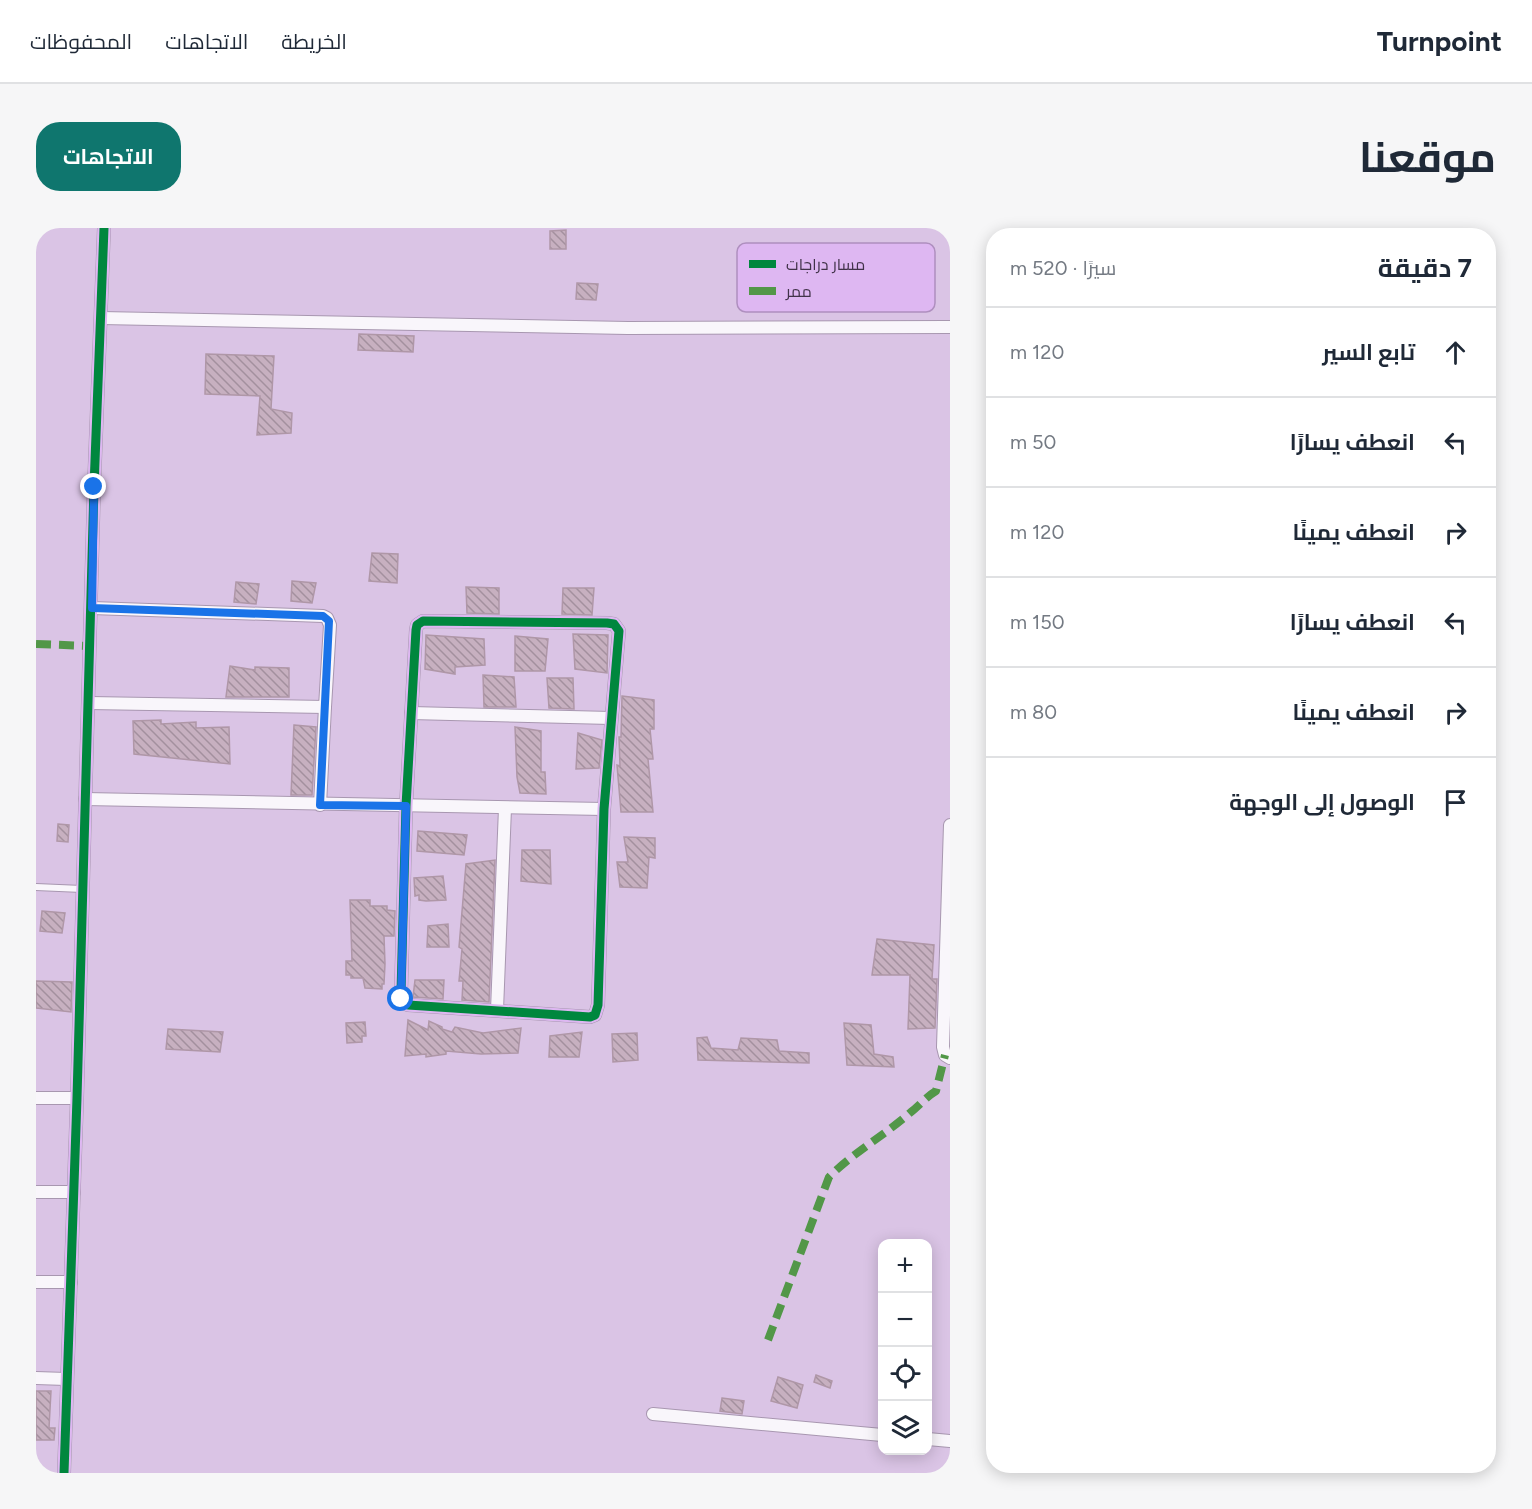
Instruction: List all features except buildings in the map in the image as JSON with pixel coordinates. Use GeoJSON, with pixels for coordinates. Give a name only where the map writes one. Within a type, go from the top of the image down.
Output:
{"type":"FeatureCollection","features":[{"type":"Feature","properties":{"kind":"street"},"geometry":{"type":"LineString","coordinates":[[64,1473],[104,228]]}},
{"type":"Feature","properties":{"kind":"street"},"geometry":{"type":"LineString","coordinates":[[101,318],[628,328],[950,327]]}},
{"type":"Feature","properties":{"kind":"street"},"geometry":{"type":"LineString","coordinates":[[92,608],[323,616],[327,618],[330,625],[320,805]]}},
{"type":"Feature","properties":{"kind":"street"},"geometry":{"type":"LineString","coordinates":[[420,622],[607,623],[614,624],[620,630],[604,810],[598,1012],[590,1017],[408,1005],[402,1002],[400,993],[411,713],[416,630],[420,622]]}},
{"type":"Feature","properties":{"kind":"street"},"geometry":{"type":"LineString","coordinates":[[89,703],[324,707]]}},
{"type":"Feature","properties":{"kind":"street"},"geometry":{"type":"LineString","coordinates":[[411,713],[611,718]]}},
{"type":"Feature","properties":{"kind":"street"},"geometry":{"type":"LineString","coordinates":[[85,799],[604,810]]}},
{"type":"Feature","properties":{"kind":"street"},"geometry":{"type":"LineString","coordinates":[[497,1010],[505,808]]}},
{"type":"Feature","properties":{"kind":"street"},"geometry":{"type":"LineString","coordinates":[[950,825],[943,1047],[945,1055],[950,1058]]}},
{"type":"Feature","properties":{"kind":"street"},"geometry":{"type":"LineString","coordinates":[[36,1098],[77,1098]]}},
{"type":"Feature","properties":{"kind":"street"},"geometry":{"type":"LineString","coordinates":[[36,1191],[74,1192]]}},
{"type":"Feature","properties":{"kind":"street"},"geometry":{"type":"LineString","coordinates":[[36,1282],[71,1282]]}},
{"type":"Feature","properties":{"kind":"street"},"geometry":{"type":"LineString","coordinates":[[36,1378],[66,1379]]}},
{"type":"Feature","properties":{"kind":"street"},"geometry":{"type":"LineString","coordinates":[[653,1414],[878,1435]]}},
{"type":"Feature","properties":{"kind":"street"},"geometry":{"type":"LineString","coordinates":[[932,1439],[950,1441]]}},
{"type":"Feature","properties":{"kind":"lane"},"geometry":{"type":"LineString","coordinates":[[36,887],[83,889]]}},
{"type":"Feature","properties":{"kind":"marked path"},"geometry":{"type":"LineString","coordinates":[[36,644],[91,646]]}},
{"type":"Feature","properties":{"kind":"marked path"},"geometry":{"type":"LineString","coordinates":[[768,1340],[829,1177],[936,1091],[945,1055]]}},
{"type":"Feature","properties":{"kind":"cycle path"},"geometry":{"type":"LineString","coordinates":[[64,1473],[104,228]]}},
{"type":"Feature","properties":{"kind":"cycle path"},"geometry":{"type":"LineString","coordinates":[[423,621],[607,623],[614,624],[619,631],[604,809],[598,1005],[595,1015],[590,1017],[408,1005],[402,1002],[406,806],[416,630],[417,625],[423,621]]}},
{"type":"Feature","properties":{"kind":"route"},"geometry":{"type":"LineString","coordinates":[[94,487],[92,608],[323,616],[329,621],[320,805],[406,806],[401,999]]}}]}
